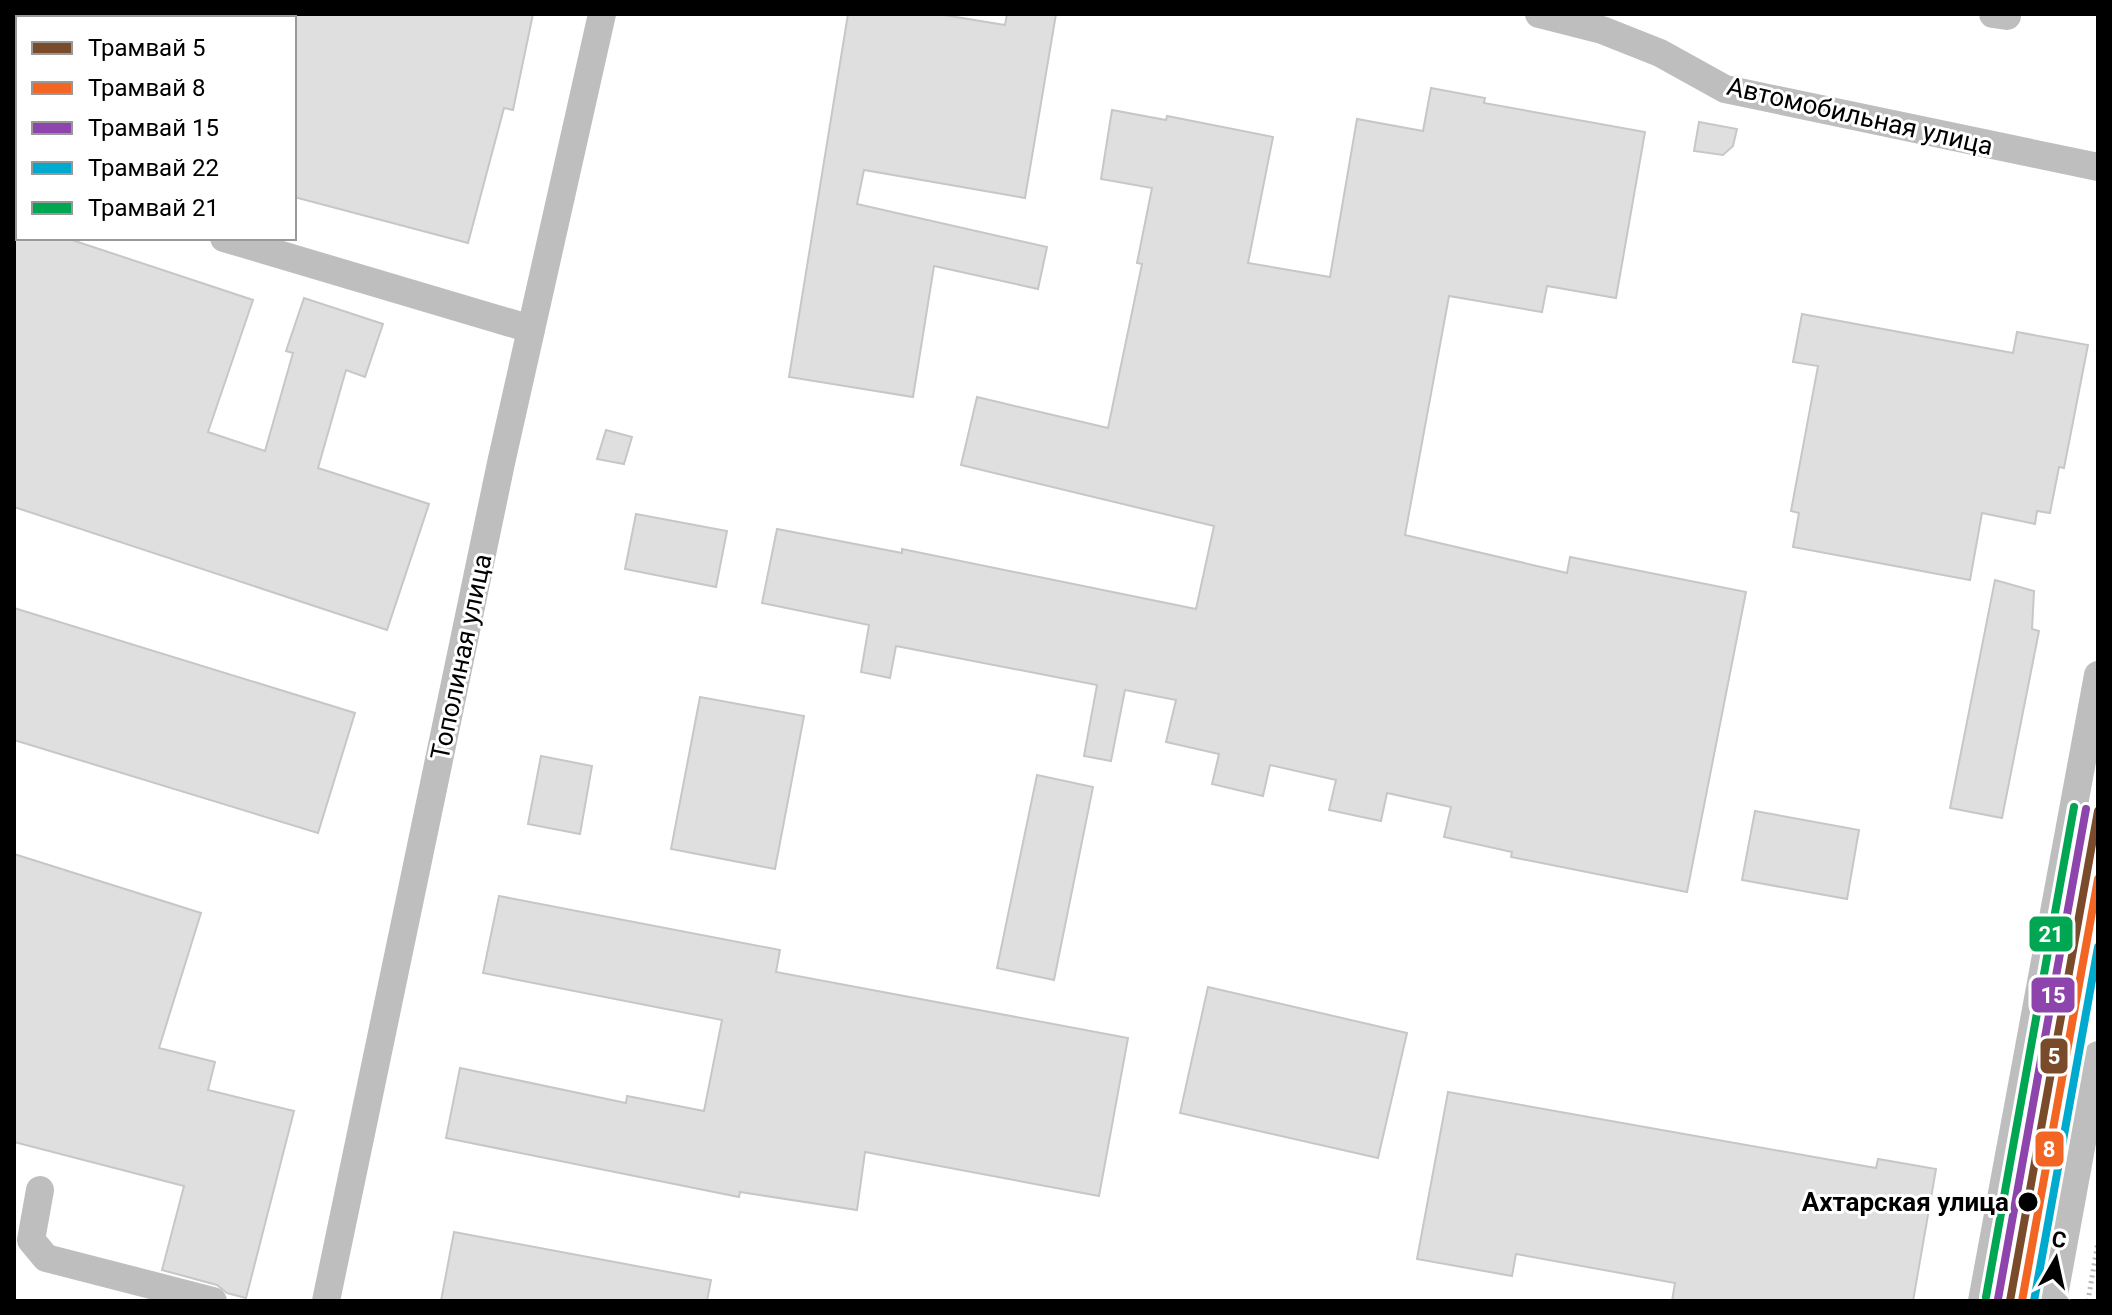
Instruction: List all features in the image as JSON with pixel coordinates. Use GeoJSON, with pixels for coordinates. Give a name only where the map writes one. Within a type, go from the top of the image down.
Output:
{"type":"FeatureCollection","features":[{"type":"Feature","properties":{"kind":"street","name":"Тополиная улица"},"geometry":{"type":"LineString","coordinates":[[326,1301],[531,329],[602,14]]}},
{"type":"Feature","properties":{"kind":"street","name":"Автомобильная улица"},"geometry":{"type":"LineString","coordinates":[[1539,14],[1602,30],[1660,53],[1725,89],[2098,167]]}},
{"type":"Feature","properties":{"kind":"street"},"geometry":{"type":"LineString","coordinates":[[231,240],[531,329]]}},
{"type":"Feature","properties":{"kind":"street"},"geometry":{"type":"LineString","coordinates":[[1982,1301],[2098,675]]}},
{"type":"Feature","properties":{"kind":"street"},"geometry":{"type":"LineString","coordinates":[[2053,1301],[2098,1055]]}},
{"type":"Feature","properties":{"kind":"street"},"geometry":{"type":"LineString","coordinates":[[40,1190],[31,1240],[46,1258],[213,1301]]}},
{"type":"Feature","properties":{"kind":"path"},"geometry":{"type":"LineString","coordinates":[[2088,1301],[2098,1242]]}},
{"type":"Feature","properties":{"kind":"building"},"geometry":{"type":"Polygon","coordinates":[[[533,14],[513,110],[504,108],[468,243],[296,198],[294,16],[533,14]]]}},
{"type":"Feature","properties":{"kind":"building"},"geometry":{"type":"Polygon","coordinates":[[[848,14],[938,14],[1005,25],[1007,14],[1056,14],[1025,198],[864,170],[857,204],[1047,247],[1038,289],[934,266],[913,397],[789,377],[848,14]]]}},
{"type":"Feature","properties":{"kind":"building"},"geometry":{"type":"Polygon","coordinates":[[[1431,88],[1485,98],[1484,103],[1645,132],[1616,298],[1547,286],[1542,312],[1449,296],[1405,535],[1567,573],[1570,557],[1746,592],[1687,892],[1511,857],[1512,852],[1444,837],[1451,807],[1387,793],[1381,821],[1329,810],[1336,780],[1270,765],[1263,796],[1212,784],[1219,754],[1166,742],[1176,700],[1125,690],[1111,761],[1084,756],[1097,685],[896,646],[890,678],[861,672],[869,625],[762,603],[777,529],[902,553],[902,549],[1196,609],[1214,526],[961,465],[977,397],[1108,428],[1142,264],[1137,263],[1152,188],[1101,179],[1112,110],[1166,120],[1167,116],[1273,137],[1248,263],[1330,277],[1357,119],[1423,131],[1431,88]]]}},
{"type":"Feature","properties":{"kind":"building"},"geometry":{"type":"Polygon","coordinates":[[[1699,122],[1737,129],[1733,146],[1723,155],[1694,151],[1699,122]]]}},
{"type":"Feature","properties":{"kind":"building"},"geometry":{"type":"Polygon","coordinates":[[[14,238],[72,240],[253,300],[208,432],[265,451],[293,353],[286,351],[304,298],[383,324],[365,377],[346,370],[318,468],[429,504],[387,630],[14,507],[14,238]]]}},
{"type":"Feature","properties":{"kind":"building"},"geometry":{"type":"Polygon","coordinates":[[[1802,314],[2013,353],[2017,332],[2088,345],[2064,468],[2059,467],[2050,513],[2037,511],[2035,524],[1982,513],[1970,580],[1793,547],[1799,513],[1791,511],[1818,366],[1793,362],[1802,314]]]}},
{"type":"Feature","properties":{"kind":"building"},"geometry":{"type":"Polygon","coordinates":[[[606,430],[632,437],[624,464],[597,459],[606,430]]]}},
{"type":"Feature","properties":{"kind":"building"},"geometry":{"type":"Polygon","coordinates":[[[636,514],[727,531],[716,587],[625,569],[636,514]]]}},
{"type":"Feature","properties":{"kind":"building"},"geometry":{"type":"Polygon","coordinates":[[[1995,580],[2034,591],[2032,629],[2039,631],[2002,818],[1950,808],[1995,580]]]}},
{"type":"Feature","properties":{"kind":"building"},"geometry":{"type":"Polygon","coordinates":[[[14,608],[355,713],[318,833],[14,740],[14,608]]]}},
{"type":"Feature","properties":{"kind":"building"},"geometry":{"type":"Polygon","coordinates":[[[700,697],[804,716],[775,869],[671,849],[700,697]]]}},
{"type":"Feature","properties":{"kind":"building"},"geometry":{"type":"Polygon","coordinates":[[[541,756],[592,766],[580,834],[528,824],[541,756]]]}},
{"type":"Feature","properties":{"kind":"building"},"geometry":{"type":"Polygon","coordinates":[[[1037,775],[1093,787],[1054,980],[997,968],[1037,775]]]}},
{"type":"Feature","properties":{"kind":"building"},"geometry":{"type":"Polygon","coordinates":[[[1755,811],[1859,830],[1847,899],[1742,880],[1755,811]]]}},
{"type":"Feature","properties":{"kind":"building"},"geometry":{"type":"Polygon","coordinates":[[[14,854],[201,913],[159,1048],[215,1062],[208,1090],[294,1111],[246,1298],[227,1293],[217,1285],[162,1270],[184,1186],[14,1142],[14,854]]]}},
{"type":"Feature","properties":{"kind":"building"},"geometry":{"type":"Polygon","coordinates":[[[499,896],[780,950],[776,972],[1128,1038],[1099,1196],[865,1152],[857,1210],[740,1192],[739,1197],[446,1138],[460,1068],[626,1103],[627,1096],[704,1111],[722,1020],[483,973],[499,896]]]}},
{"type":"Feature","properties":{"kind":"building"},"geometry":{"type":"Polygon","coordinates":[[[1208,987],[1407,1033],[1378,1158],[1180,1113],[1208,987]]]}},
{"type":"Feature","properties":{"kind":"building"},"geometry":{"type":"Polygon","coordinates":[[[1448,1092],[1876,1168],[1878,1159],[1936,1169],[1913,1301],[1672,1301],[1675,1283],[1516,1254],[1512,1276],[1417,1259],[1448,1092]]]}},
{"type":"Feature","properties":{"kind":"building"},"geometry":{"type":"Polygon","coordinates":[[[454,1232],[711,1280],[707,1301],[441,1301],[454,1232]]]}},
{"type":"Feature","properties":{"kind":"tram line","name":"21"},"geometry":{"type":"LineString","coordinates":[[1986,1297],[2074,807]]}},
{"type":"Feature","properties":{"kind":"tram line","name":"15"},"geometry":{"type":"LineString","coordinates":[[1998,1299],[2086,809]]}},
{"type":"Feature","properties":{"kind":"tram line","name":"5"},"geometry":{"type":"LineString","coordinates":[[2010,1301],[2098,811]]}},
{"type":"Feature","properties":{"kind":"tram line","name":"8"},"geometry":{"type":"LineString","coordinates":[[2022,1301],[2098,879]]}},
{"type":"Feature","properties":{"kind":"tram line","name":"22"},"geometry":{"type":"LineString","coordinates":[[2034,1301],[2098,947]]}},
{"type":"Feature","properties":{"kind":"place","name":"Ахтарская улица"},"geometry":{"type":"Point","coordinates":[2028,1202]}}]}
